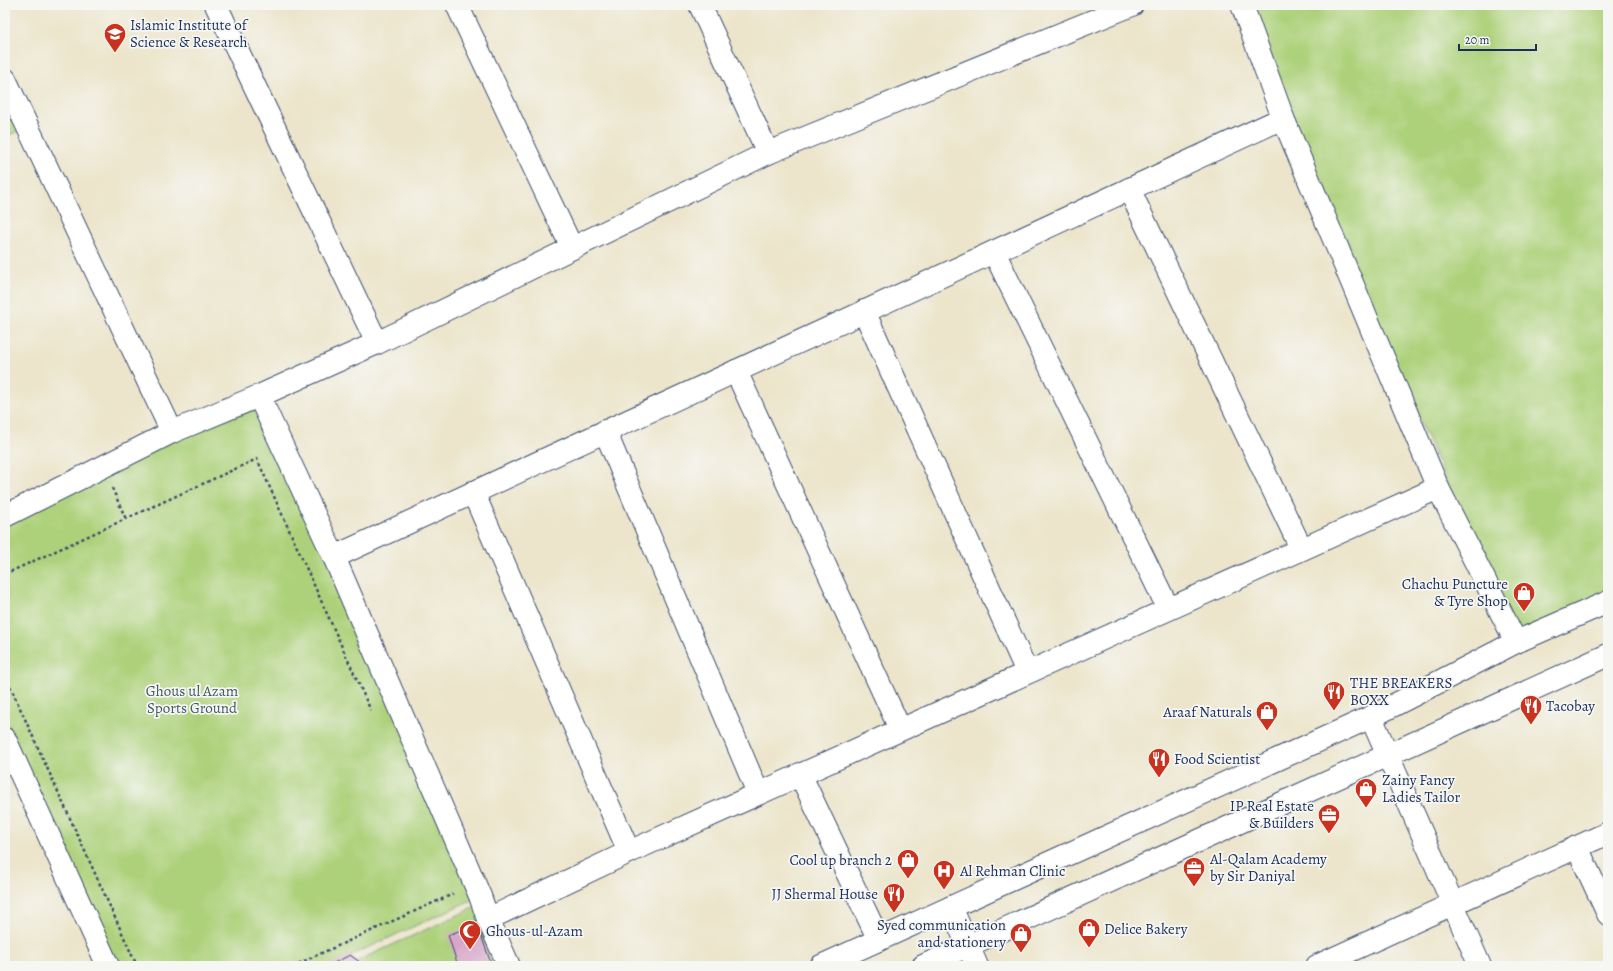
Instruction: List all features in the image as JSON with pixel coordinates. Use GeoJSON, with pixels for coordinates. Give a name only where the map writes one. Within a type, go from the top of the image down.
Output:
{"type":"FeatureCollection","features":[{"type":"Feature","properties":{"kind":"street"},"geometry":{"type":"LineString","coordinates":[[216,5],[377,343]]}},
{"type":"Feature","properties":{"kind":"street"},"geometry":{"type":"LineString","coordinates":[[457,5],[572,248]]}},
{"type":"Feature","properties":{"kind":"street"},"geometry":{"type":"LineString","coordinates":[[700,5],[768,153]]}},
{"type":"Feature","properties":{"kind":"street"},"geometry":{"type":"LineString","coordinates":[[5,516],[172,432],[259,396],[377,343],[768,153],[1132,5]]}},
{"type":"Feature","properties":{"kind":"street"},"geometry":{"type":"LineString","coordinates":[[1242,5],[1284,118],[1438,488],[1516,642]]}},
{"type":"Feature","properties":{"kind":"street"},"geometry":{"type":"LineString","coordinates":[[5,79],[172,432]]}},
{"type":"Feature","properties":{"kind":"street"},"geometry":{"type":"LineString","coordinates":[[334,557],[1284,118]]}},
{"type":"Feature","properties":{"kind":"street"},"geometry":{"type":"LineString","coordinates":[[1129,189],[1301,548]]}},
{"type":"Feature","properties":{"kind":"street"},"geometry":{"type":"LineString","coordinates":[[994,252],[1168,608]]}},
{"type":"Feature","properties":{"kind":"street"},"geometry":{"type":"LineString","coordinates":[[864,311],[1027,672]]}},
{"type":"Feature","properties":{"kind":"street"},"geometry":{"type":"LineString","coordinates":[[736,371],[900,729]]}},
{"type":"Feature","properties":{"kind":"street"},"geometry":{"type":"LineString","coordinates":[[259,396],[334,557],[509,966]]}},
{"type":"Feature","properties":{"kind":"street"},"geometry":{"type":"LineString","coordinates":[[605,431],[758,793]]}},
{"type":"Feature","properties":{"kind":"street"},"geometry":{"type":"LineString","coordinates":[[488,919],[758,793],[1301,548],[1438,488]]}},
{"type":"Feature","properties":{"kind":"street"},"geometry":{"type":"LineString","coordinates":[[473,492],[629,852]]}},
{"type":"Feature","properties":{"kind":"street"},"geometry":{"type":"LineString","coordinates":[[821,966],[1371,716],[1516,642],[1608,602]]}},
{"type":"Feature","properties":{"kind":"street"},"geometry":{"type":"LineString","coordinates":[[923,966],[1608,655]]}},
{"type":"Feature","properties":{"kind":"street"},"geometry":{"type":"LineString","coordinates":[[1371,716],[1480,966]]}},
{"type":"Feature","properties":{"kind":"street"},"geometry":{"type":"LineString","coordinates":[[5,739],[108,966]]}},
{"type":"Feature","properties":{"kind":"street"},"geometry":{"type":"LineString","coordinates":[[800,774],[878,940]]}},
{"type":"Feature","properties":{"kind":"street"},"geometry":{"type":"LineString","coordinates":[[1317,966],[1608,833]]}},
{"type":"Feature","properties":{"kind":"street"},"geometry":{"type":"LineString","coordinates":[[1577,847],[1608,914]]}},
{"type":"Feature","properties":{"kind":"street"},"geometry":{"type":"LineString","coordinates":[[951,907],[977,966]]}},
{"type":"Feature","properties":{"kind":"path"},"geometry":{"type":"LineString","coordinates":[[5,574],[257,459],[372,712]]}},
{"type":"Feature","properties":{"kind":"path"},"geometry":{"type":"LineString","coordinates":[[103,467],[126,519]]}},
{"type":"Feature","properties":{"kind":"path"},"geometry":{"type":"LineString","coordinates":[[5,675],[137,966]]}},
{"type":"Feature","properties":{"kind":"path"},"geometry":{"type":"LineString","coordinates":[[293,966],[455,893]]}},
{"type":"Feature","properties":{"kind":"green space"},"geometry":{"type":"Polygon","coordinates":[[[1237,5],[1608,5],[1608,609],[1520,649],[1237,5]]]}},
{"type":"Feature","properties":{"kind":"green space"},"geometry":{"type":"Polygon","coordinates":[[[5,81],[27,127],[5,137],[5,81]]]}},
{"type":"Feature","properties":{"kind":"green space","name":"Ghous ul Azam Sports Ground"},"geometry":{"type":"Polygon","coordinates":[[[259,396],[480,896],[328,966],[108,966],[5,739],[5,514],[259,396]]]}},
{"type":"Feature","properties":{"kind":"green space"},"geometry":{"type":"Polygon","coordinates":[[[482,904],[509,966],[346,966],[482,904]]]}},
{"type":"Feature","properties":{"kind":"building","name":"Ghous-ul-Azam"},"geometry":{"type":"Polygon","coordinates":[[[477,924],[492,966],[458,966],[448,935],[477,924]]]}},
{"type":"Feature","properties":{"kind":"building"},"geometry":{"type":"Polygon","coordinates":[[[350,955],[364,965],[328,966],[350,955]]]}},
{"type":"Feature","properties":{"kind":"place","name":"Islamic Institute of Science & Research"},"geometry":{"type":"Point","coordinates":[115,54]}},
{"type":"Feature","properties":{"kind":"place","name":"Chachu Puncture & Tyre Shop"},"geometry":{"type":"Point","coordinates":[1524,612]}},
{"type":"Feature","properties":{"kind":"place","name":"THE BREAKERS BOXX"},"geometry":{"type":"Point","coordinates":[1334,712]}},
{"type":"Feature","properties":{"kind":"place","name":"Tacobay"},"geometry":{"type":"Point","coordinates":[1531,726]}},
{"type":"Feature","properties":{"kind":"place","name":"Araaf Naturals"},"geometry":{"type":"Point","coordinates":[1267,732]}},
{"type":"Feature","properties":{"kind":"place","name":"Food Scientist"},"geometry":{"type":"Point","coordinates":[1159,778]}},
{"type":"Feature","properties":{"kind":"place","name":"Zainy Fancy Ladies Tailor"},"geometry":{"type":"Point","coordinates":[1366,808]}},
{"type":"Feature","properties":{"kind":"place","name":"IP Real Estate & Builders"},"geometry":{"type":"Point","coordinates":[1329,834]}},
{"type":"Feature","properties":{"kind":"place","name":"Cool up branch 2"},"geometry":{"type":"Point","coordinates":[908,880]}},
{"type":"Feature","properties":{"kind":"place","name":"Al-Qalam Academy by Sir Daniyal"},"geometry":{"type":"Point","coordinates":[1194,888]}},
{"type":"Feature","properties":{"kind":"place","name":"Al Rehman Clinic"},"geometry":{"type":"Point","coordinates":[944,890]}},
{"type":"Feature","properties":{"kind":"place","name":"JJ Shermal House"},"geometry":{"type":"Point","coordinates":[894,914]}},
{"type":"Feature","properties":{"kind":"place","name":"Delice Bakery"},"geometry":{"type":"Point","coordinates":[1089,948]}},
{"type":"Feature","properties":{"kind":"place","name":"Ghous-ul-Azam"},"geometry":{"type":"Point","coordinates":[470,950]}},
{"type":"Feature","properties":{"kind":"place","name":"Syed communication and stationery"},"geometry":{"type":"Point","coordinates":[1021,954]}}]}
